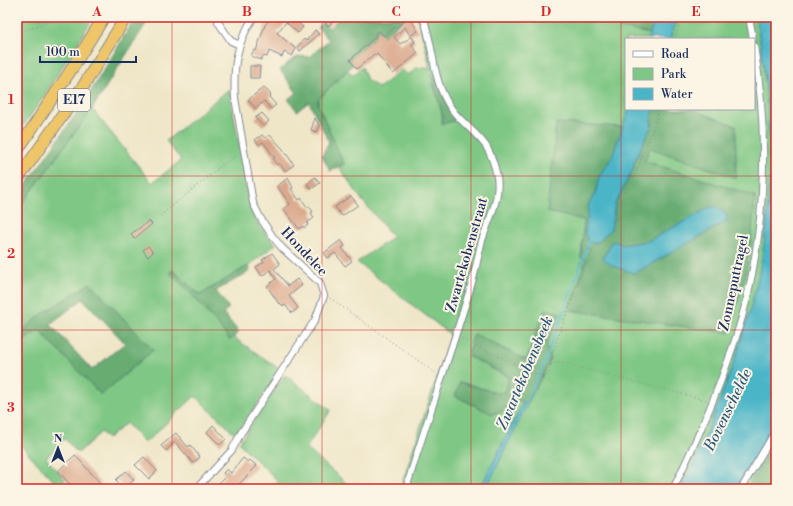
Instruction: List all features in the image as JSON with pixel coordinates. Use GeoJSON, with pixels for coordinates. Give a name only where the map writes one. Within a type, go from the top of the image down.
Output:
{"type":"FeatureCollection","features":[{"type":"Feature","properties":{"kind":"highway","name":"E17"},"geometry":{"type":"LineString","coordinates":[[17,151],[104,17]]}},
{"type":"Feature","properties":{"kind":"highway","name":"E17"},"geometry":{"type":"LineString","coordinates":[[17,180],[84,85],[126,17]]}},
{"type":"Feature","properties":{"kind":"street","name":"Hondelee"},"geometry":{"type":"LineString","coordinates":[[196,489],[232,450],[315,320],[324,296],[320,283],[282,248],[256,210],[252,196],[235,98],[234,67],[240,45],[249,24],[254,17]]}},
{"type":"Feature","properties":{"kind":"street","name":"Zwartekobenstraat"},"geometry":{"type":"LineString","coordinates":[[406,489],[456,336],[474,277],[483,237],[496,204],[498,189],[491,156],[485,146],[454,112],[445,99],[436,72],[423,17]]}},
{"type":"Feature","properties":{"kind":"street"},"geometry":{"type":"LineString","coordinates":[[749,17],[753,38]]}},
{"type":"Feature","properties":{"kind":"street"},"geometry":{"type":"LineString","coordinates":[[218,22],[232,41],[240,45]]}},
{"type":"Feature","properties":{"kind":"street","name":"Zonneputtragel"},"geometry":{"type":"LineString","coordinates":[[673,489],[712,402],[729,356],[743,310],[753,266],[757,238],[763,144],[760,87],[755,53]]}},
{"type":"Feature","properties":{"kind":"street"},"geometry":{"type":"LineString","coordinates":[[741,489],[776,430]]}},
{"type":"Feature","properties":{"kind":"path"},"geometry":{"type":"LineString","coordinates":[[17,32],[21,32],[60,17]]}},
{"type":"Feature","properties":{"kind":"path"},"geometry":{"type":"LineString","coordinates":[[675,38],[681,17]]}},
{"type":"Feature","properties":{"kind":"path"},"geometry":{"type":"LineString","coordinates":[[456,336],[536,374],[541,376],[548,374],[551,356],[585,266],[593,251],[614,230],[617,208],[636,173],[659,110]]}},
{"type":"Feature","properties":{"kind":"path"},"geometry":{"type":"LineString","coordinates":[[160,216],[226,162],[233,157],[245,153]]}},
{"type":"Feature","properties":{"kind":"path"},"geometry":{"type":"LineString","coordinates":[[584,248],[593,251]]}},
{"type":"Feature","properties":{"kind":"path"},"geometry":{"type":"LineString","coordinates":[[578,263],[585,266]]}},
{"type":"Feature","properties":{"kind":"path"},"geometry":{"type":"LineString","coordinates":[[324,296],[332,298],[395,344],[443,376]]}},
{"type":"Feature","properties":{"kind":"path"},"geometry":{"type":"LineString","coordinates":[[550,365],[560,361],[576,367],[712,402]]}},
{"type":"Feature","properties":{"kind":"green space"},"geometry":{"type":"Polygon","coordinates":[[[17,17],[94,17],[38,105],[17,134],[17,17]]]}},
{"type":"Feature","properties":{"kind":"green space"},"geometry":{"type":"Polygon","coordinates":[[[136,17],[150,17],[92,109],[17,211],[17,198],[85,101],[136,17]]]}},
{"type":"Feature","properties":{"kind":"green space"},"geometry":{"type":"Polygon","coordinates":[[[340,17],[407,17],[384,36],[379,31],[375,34],[376,36],[350,60],[353,65],[318,100],[318,105],[344,164],[330,171],[322,155],[329,142],[309,102],[297,111],[288,99],[297,93],[280,70],[296,58],[304,56],[309,57],[329,40],[318,28],[323,22],[329,28],[340,17]]]}},
{"type":"Feature","properties":{"kind":"green space"},"geometry":{"type":"Polygon","coordinates":[[[417,17],[618,17],[617,27],[650,34],[648,38],[625,38],[625,110],[629,110],[623,127],[556,123],[584,220],[581,258],[586,260],[570,310],[737,307],[748,252],[755,197],[645,161],[650,148],[736,126],[694,110],[755,110],[755,38],[670,38],[678,17],[756,17],[765,80],[770,145],[768,210],[764,242],[755,291],[734,361],[703,441],[680,489],[486,489],[527,404],[551,359],[546,346],[560,313],[526,360],[474,334],[468,356],[508,377],[507,389],[505,392],[497,393],[460,382],[507,408],[516,399],[523,403],[480,489],[465,489],[459,485],[452,486],[451,489],[400,489],[451,335],[357,262],[393,237],[362,200],[339,167],[344,164],[318,105],[318,100],[347,70],[353,75],[362,67],[367,80],[379,88],[402,69],[408,75],[418,67],[430,69],[424,40],[417,17]],[[431,74],[440,106],[442,123],[454,121],[431,74]]]}},
{"type":"Feature","properties":{"kind":"green space"},"geometry":{"type":"Polygon","coordinates":[[[618,17],[657,17],[650,34],[617,27],[618,17]]]}},
{"type":"Feature","properties":{"kind":"green space"},"geometry":{"type":"Polygon","coordinates":[[[431,73],[436,79],[455,117],[454,121],[442,124],[443,116],[431,73]]]}},
{"type":"Feature","properties":{"kind":"green space"},"geometry":{"type":"Polygon","coordinates":[[[229,89],[244,164],[249,203],[259,225],[276,244],[248,266],[200,295],[172,270],[170,273],[195,298],[230,339],[233,337],[281,370],[236,435],[195,396],[145,443],[126,423],[107,439],[101,432],[78,453],[65,439],[46,458],[65,480],[59,487],[17,441],[17,211],[92,109],[152,183],[181,160],[166,141],[229,89]],[[90,283],[39,329],[101,395],[153,350],[90,283]]]}},
{"type":"Feature","properties":{"kind":"green space"},"geometry":{"type":"Polygon","coordinates":[[[655,110],[694,110],[736,126],[736,178],[650,148],[645,161],[755,196],[751,240],[745,276],[729,333],[569,310],[586,260],[581,258],[584,220],[547,212],[556,123],[623,127],[612,157],[599,176],[596,191],[589,204],[614,219],[615,204],[634,167],[634,162],[652,125],[651,118],[655,110]],[[711,207],[648,241],[623,245],[610,243],[609,249],[603,257],[635,273],[727,221],[726,214],[711,207]]]}},
{"type":"Feature","properties":{"kind":"green space"},"geometry":{"type":"Polygon","coordinates":[[[248,266],[250,271],[216,291],[229,308],[223,313],[239,332],[230,340],[195,298],[170,273],[172,270],[200,295],[248,266]]]}},
{"type":"Feature","properties":{"kind":"green space"},"geometry":{"type":"Polygon","coordinates":[[[90,283],[153,350],[101,395],[39,330],[25,340],[20,333],[42,314],[90,283]],[[83,299],[50,324],[92,370],[125,343],[83,299]]]}},
{"type":"Feature","properties":{"kind":"green space"},"geometry":{"type":"Polygon","coordinates":[[[545,309],[560,313],[546,346],[551,359],[527,404],[516,399],[501,412],[492,414],[455,396],[460,382],[497,393],[505,392],[508,384],[508,376],[468,356],[474,334],[526,360],[545,309]]]}},
{"type":"Feature","properties":{"kind":"green space"},"geometry":{"type":"Polygon","coordinates":[[[285,375],[331,410],[306,448],[353,489],[269,489],[277,480],[239,443],[285,375]]]}},
{"type":"Feature","properties":{"kind":"green space"},"geometry":{"type":"Polygon","coordinates":[[[776,421],[776,439],[747,489],[737,489],[776,421]]]}},
{"type":"Feature","properties":{"kind":"green space"},"geometry":{"type":"Polygon","coordinates":[[[776,439],[776,489],[747,489],[776,439]]]}},
{"type":"Feature","properties":{"kind":"water"},"geometry":{"type":"Polygon","coordinates":[[[657,17],[678,17],[670,38],[647,38],[657,17]]]}},
{"type":"Feature","properties":{"kind":"water","name":"Bovenschelde"},"geometry":{"type":"Polygon","coordinates":[[[756,17],[776,17],[776,421],[737,489],[680,489],[703,441],[734,361],[755,291],[764,242],[768,210],[770,145],[765,80],[756,17]]]}},
{"type":"Feature","properties":{"kind":"water"},"geometry":{"type":"Polygon","coordinates":[[[629,110],[655,110],[651,118],[652,125],[634,162],[634,167],[615,204],[611,229],[598,242],[588,242],[585,233],[589,204],[596,191],[599,176],[612,157],[629,110]]]}},
{"type":"Feature","properties":{"kind":"water"},"geometry":{"type":"Polygon","coordinates":[[[711,207],[717,207],[726,214],[727,221],[635,273],[613,266],[603,257],[609,249],[610,243],[615,241],[623,245],[648,241],[711,207]]]}},
{"type":"Feature","properties":{"kind":"water"},"geometry":{"type":"Polygon","coordinates":[[[523,403],[527,404],[486,489],[480,489],[523,403]]]}},
{"type":"Feature","properties":{"kind":"building"},"geometry":{"type":"Polygon","coordinates":[[[272,17],[291,17],[303,27],[298,33],[286,22],[277,33],[296,49],[292,56],[284,52],[282,57],[269,51],[267,57],[263,56],[261,60],[251,56],[254,50],[256,51],[265,25],[272,17]]]}},
{"type":"Feature","properties":{"kind":"building"},"geometry":{"type":"Polygon","coordinates":[[[318,17],[338,17],[328,26],[318,17]]]}},
{"type":"Feature","properties":{"kind":"building"},"geometry":{"type":"Polygon","coordinates":[[[409,17],[413,17],[415,19],[412,21],[418,31],[410,36],[405,27],[394,37],[400,44],[412,37],[415,42],[412,46],[418,53],[393,74],[377,54],[374,54],[357,69],[350,60],[376,36],[375,34],[379,31],[384,36],[409,17]]]}},
{"type":"Feature","properties":{"kind":"building"},"geometry":{"type":"Polygon","coordinates":[[[315,30],[319,34],[300,51],[297,47],[304,39],[306,41],[315,30]]]}},
{"type":"Feature","properties":{"kind":"building"},"geometry":{"type":"Polygon","coordinates":[[[250,66],[260,66],[259,78],[250,78],[250,66]]]}},
{"type":"Feature","properties":{"kind":"building"},"geometry":{"type":"Polygon","coordinates":[[[264,87],[271,95],[269,97],[276,105],[271,109],[264,101],[256,109],[248,100],[264,87]]]}},
{"type":"Feature","properties":{"kind":"building"},"geometry":{"type":"Polygon","coordinates":[[[262,113],[269,121],[263,126],[255,118],[262,113]]]}},
{"type":"Feature","properties":{"kind":"building"},"geometry":{"type":"Polygon","coordinates":[[[315,118],[320,127],[317,132],[311,130],[315,118]]]}},
{"type":"Feature","properties":{"kind":"building"},"geometry":{"type":"Polygon","coordinates":[[[262,135],[265,138],[270,135],[283,149],[294,165],[285,171],[279,163],[277,165],[273,159],[275,158],[263,142],[259,145],[255,140],[262,135]]]}},
{"type":"Feature","properties":{"kind":"building"},"geometry":{"type":"Polygon","coordinates":[[[315,177],[320,183],[311,189],[307,184],[315,177]]]}},
{"type":"Feature","properties":{"kind":"building"},"geometry":{"type":"Polygon","coordinates":[[[288,178],[293,188],[291,189],[299,200],[301,198],[307,207],[309,206],[313,212],[311,213],[314,218],[307,223],[308,225],[304,228],[303,226],[299,229],[284,209],[290,204],[277,186],[288,178]]]}},
{"type":"Feature","properties":{"kind":"building"},"geometry":{"type":"Polygon","coordinates":[[[351,196],[358,205],[342,216],[335,207],[351,196]]]}},
{"type":"Feature","properties":{"kind":"building"},"geometry":{"type":"Polygon","coordinates":[[[149,221],[152,224],[134,239],[131,234],[149,221]]]}},
{"type":"Feature","properties":{"kind":"building"},"geometry":{"type":"Polygon","coordinates":[[[341,240],[345,246],[342,248],[352,261],[345,266],[335,253],[328,258],[324,253],[341,240]]]}},
{"type":"Feature","properties":{"kind":"building"},"geometry":{"type":"Polygon","coordinates":[[[148,246],[153,252],[148,257],[143,250],[148,246]]]}},
{"type":"Feature","properties":{"kind":"building"},"geometry":{"type":"Polygon","coordinates":[[[272,253],[280,264],[274,269],[288,286],[297,279],[302,285],[289,296],[298,308],[292,313],[285,305],[283,306],[280,303],[279,304],[267,286],[276,279],[270,270],[262,276],[256,267],[264,262],[262,260],[272,253]]]}},
{"type":"Feature","properties":{"kind":"building"},"geometry":{"type":"Polygon","coordinates":[[[213,425],[226,439],[220,445],[207,432],[213,425]]]}},
{"type":"Feature","properties":{"kind":"building"},"geometry":{"type":"Polygon","coordinates":[[[176,433],[188,447],[190,445],[200,457],[193,463],[175,442],[166,451],[161,446],[176,433]]]}},
{"type":"Feature","properties":{"kind":"building"},"geometry":{"type":"Polygon","coordinates":[[[75,455],[101,484],[95,489],[74,489],[58,471],[75,455]]]}},
{"type":"Feature","properties":{"kind":"building"},"geometry":{"type":"Polygon","coordinates":[[[144,457],[157,471],[149,479],[135,465],[144,457]]]}},
{"type":"Feature","properties":{"kind":"building"},"geometry":{"type":"Polygon","coordinates":[[[243,458],[248,462],[250,460],[257,466],[234,489],[213,489],[226,476],[223,473],[227,469],[231,473],[243,458]]]}},
{"type":"Feature","properties":{"kind":"building"},"geometry":{"type":"Polygon","coordinates":[[[126,471],[134,480],[124,489],[116,480],[126,471]]]}},
{"type":"Feature","properties":{"kind":"waterway","name":"Zwartekobensbeek"},"geometry":{"type":"LineString","coordinates":[[525,405],[545,362],[585,254],[588,242]]}}]}
